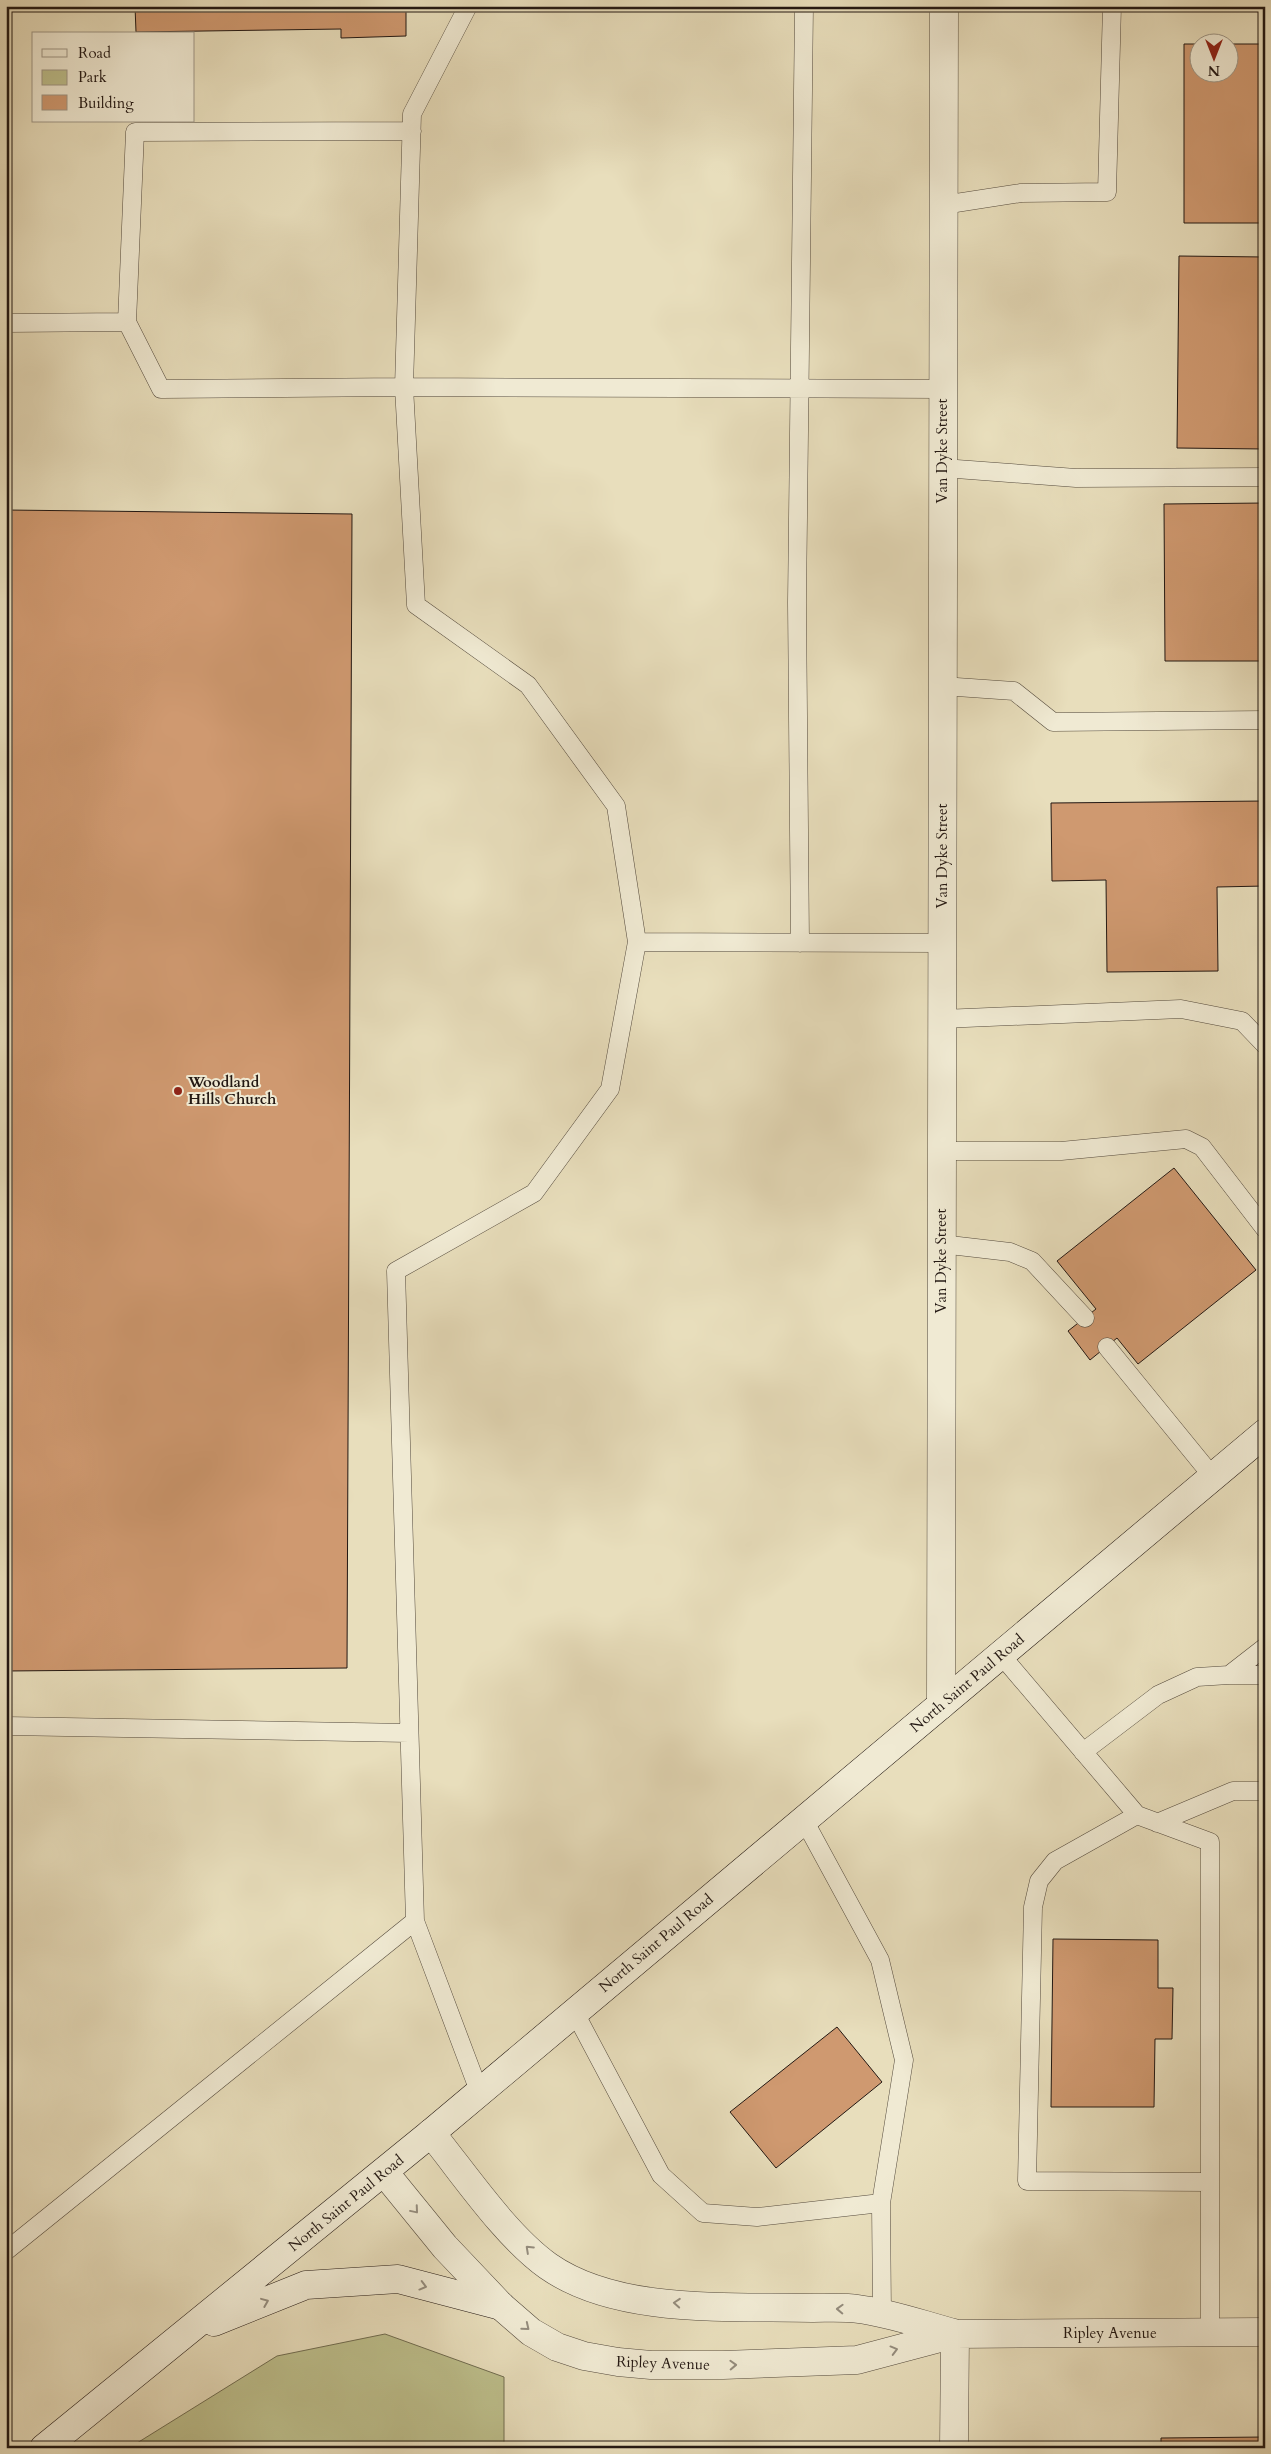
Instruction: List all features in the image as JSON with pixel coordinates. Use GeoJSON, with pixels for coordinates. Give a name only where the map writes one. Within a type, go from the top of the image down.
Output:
{"type":"FeatureCollection","features":[{"type":"Feature","properties":{"kind":"street","name":"Van Dyke Street"},"geometry":{"type":"LineString","coordinates":[[940,1705],[944,6]]}},
{"type":"Feature","properties":{"kind":"street","name":"North Saint Paul Road"},"geometry":{"type":"LineString","coordinates":[[44,2448],[431,2133],[1265,1433]]}},
{"type":"Feature","properties":{"kind":"street","name":"Ripley Avenue"},"geometry":{"type":"LineString","coordinates":[[431,2133],[502,2221],[528,2249],[548,2266],[574,2281],[603,2293],[634,2300],[701,2305],[858,2309],[955,2334]]}},
{"type":"Feature","properties":{"kind":"street","name":"Ripley Avenue"},"geometry":{"type":"LineString","coordinates":[[384,2172],[445,2246],[501,2306],[531,2332],[557,2347],[584,2356],[651,2365],[857,2360],[955,2334],[1265,2332]]}},
{"type":"Feature","properties":{"kind":"street"},"geometry":{"type":"LineString","coordinates":[[187,2333],[306,2285],[398,2279],[501,2306]]}},
{"type":"Feature","properties":{"kind":"street"},"geometry":{"type":"LineString","coordinates":[[954,2448],[955,2334]]}},
{"type":"Feature","properties":{"kind":"lane"},"geometry":{"type":"LineString","coordinates":[[468,6],[412,114],[404,387],[416,605],[528,685],[616,806],[637,942],[610,1089],[534,1193],[396,1272],[415,1921],[479,2091]]}},
{"type":"Feature","properties":{"kind":"lane"},"geometry":{"type":"LineString","coordinates":[[800,943],[798,389],[804,6]]}},
{"type":"Feature","properties":{"kind":"lane"},"geometry":{"type":"LineString","coordinates":[[943,206],[1021,193],[1107,192],[1112,6]]}},
{"type":"Feature","properties":{"kind":"lane"},"geometry":{"type":"LineString","coordinates":[[412,131],[135,132],[127,322],[161,389],[404,387],[942,389]]}},
{"type":"Feature","properties":{"kind":"lane"},"geometry":{"type":"LineString","coordinates":[[6,323],[127,322]]}},
{"type":"Feature","properties":{"kind":"lane"},"geometry":{"type":"LineString","coordinates":[[942,468],[1076,478],[1265,477]]}},
{"type":"Feature","properties":{"kind":"lane"},"geometry":{"type":"LineString","coordinates":[[942,686],[1014,690],[1053,722],[1265,720]]}},
{"type":"Feature","properties":{"kind":"lane"},"geometry":{"type":"LineString","coordinates":[[637,942],[942,943]]}},
{"type":"Feature","properties":{"kind":"lane"},"geometry":{"type":"LineString","coordinates":[[942,1019],[1181,1009],[1242,1022],[1265,1045]]}},
{"type":"Feature","properties":{"kind":"lane"},"geometry":{"type":"LineString","coordinates":[[942,1151],[1062,1152],[1168,1139],[1186,1139],[1202,1147],[1265,1230]]}},
{"type":"Feature","properties":{"kind":"lane"},"geometry":{"type":"LineString","coordinates":[[941,1244],[1010,1252],[1032,1261],[1085,1318]]}},
{"type":"Feature","properties":{"kind":"lane"},"geometry":{"type":"LineString","coordinates":[[1107,1347],[1213,1477]]}},
{"type":"Feature","properties":{"kind":"lane"},"geometry":{"type":"LineString","coordinates":[[1229,1675],[1265,1647]]}},
{"type":"Feature","properties":{"kind":"lane"},"geometry":{"type":"LineString","coordinates":[[1001,1655],[1136,1816],[1210,1842],[1210,2332]]}},
{"type":"Feature","properties":{"kind":"lane"},"geometry":{"type":"LineString","coordinates":[[1083,1752],[1158,1695],[1196,1677],[1265,1675]]}},
{"type":"Feature","properties":{"kind":"lane"},"geometry":{"type":"LineString","coordinates":[[6,1726],[409,1733]]}},
{"type":"Feature","properties":{"kind":"lane"},"geometry":{"type":"LineString","coordinates":[[1157,1822],[1233,1791],[1265,1791]]}},
{"type":"Feature","properties":{"kind":"lane"},"geometry":{"type":"LineString","coordinates":[[1136,1816],[1055,1861],[1039,1881],[1033,1907],[1027,2181],[1209,2182]]}},
{"type":"Feature","properties":{"kind":"lane"},"geometry":{"type":"LineString","coordinates":[[804,1820],[880,1960],[904,2060],[881,2203],[882,2314]]}},
{"type":"Feature","properties":{"kind":"lane"},"geometry":{"type":"LineString","coordinates":[[6,2251],[415,1921]]}},
{"type":"Feature","properties":{"kind":"lane"},"geometry":{"type":"LineString","coordinates":[[574,2012],[661,2175],[703,2213],[757,2217],[881,2203]]}},
{"type":"Feature","properties":{"kind":"green space"},"geometry":{"type":"Polygon","coordinates":[[[385,2334],[504,2377],[504,2448],[129,2448],[277,2356],[385,2334]]]}},
{"type":"Feature","properties":{"kind":"building"},"geometry":{"type":"Polygon","coordinates":[[[135,6],[406,6],[406,36],[341,38],[341,29],[136,32],[135,6]]]}},
{"type":"Feature","properties":{"kind":"building"},"geometry":{"type":"Polygon","coordinates":[[[1184,44],[1188,44],[1188,82],[1238,82],[1238,44],[1265,44],[1265,223],[1184,223],[1184,44]]]}},
{"type":"Feature","properties":{"kind":"building"},"geometry":{"type":"Polygon","coordinates":[[[1179,256],[1265,257],[1265,449],[1177,448],[1179,256]]]}},
{"type":"Feature","properties":{"kind":"building"},"geometry":{"type":"Polygon","coordinates":[[[1265,503],[1265,661],[1165,661],[1164,504],[1265,503]]]}},
{"type":"Feature","properties":{"kind":"building","name":"Woodland Hills Church"},"geometry":{"type":"Polygon","coordinates":[[[6,510],[352,514],[347,1668],[6,1671],[6,510]]]}},
{"type":"Feature","properties":{"kind":"building"},"geometry":{"type":"Polygon","coordinates":[[[1265,801],[1265,886],[1217,887],[1218,971],[1107,972],[1106,880],[1052,881],[1051,803],[1265,801]]]}},
{"type":"Feature","properties":{"kind":"building"},"geometry":{"type":"Polygon","coordinates":[[[1174,1168],[1256,1270],[1138,1364],[1117,1338],[1090,1360],[1068,1331],[1096,1309],[1057,1261],[1174,1168]]]}},
{"type":"Feature","properties":{"kind":"building"},"geometry":{"type":"Polygon","coordinates":[[[1053,1939],[1158,1940],[1158,1988],[1173,1988],[1172,2039],[1155,2039],[1154,2107],[1051,2107],[1053,1939]]]}},
{"type":"Feature","properties":{"kind":"building"},"geometry":{"type":"Polygon","coordinates":[[[837,2027],[882,2082],[776,2168],[730,2112],[837,2027]]]}},
{"type":"Feature","properties":{"kind":"building"},"geometry":{"type":"Polygon","coordinates":[[[1265,2437],[1265,2448],[1161,2448],[1161,2438],[1265,2437]]]}},
{"type":"Feature","properties":{"kind":"place","name":"Woodland Hills Church"},"geometry":{"type":"Point","coordinates":[178,1091]}}]}
